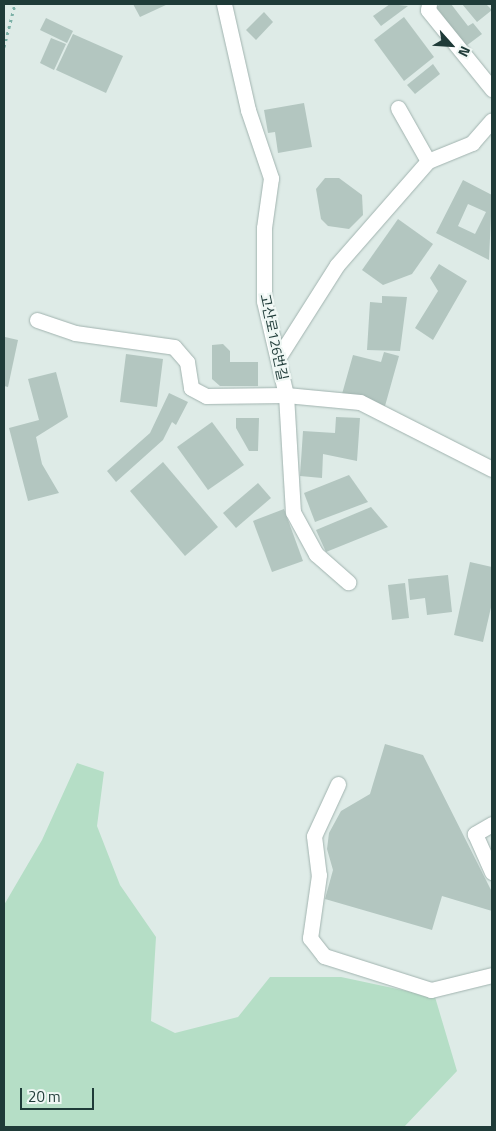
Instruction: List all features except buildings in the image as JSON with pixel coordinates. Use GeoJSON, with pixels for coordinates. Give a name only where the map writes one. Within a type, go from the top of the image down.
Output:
{"type":"FeatureCollection","features":[{"type":"Feature","properties":{"kind":"street","name":"고산로126번길"},"geometry":{"type":"LineString","coordinates":[[224,4],[248,110],[271,178],[264,228],[264,301],[286,395],[360,402],[492,468]]}},
{"type":"Feature","properties":{"kind":"street"},"geometry":{"type":"LineString","coordinates":[[429,4],[428,10],[492,89]]}},
{"type":"Feature","properties":{"kind":"street"},"geometry":{"type":"LineString","coordinates":[[398,108],[428,161]]}},
{"type":"Feature","properties":{"kind":"street"},"geometry":{"type":"LineString","coordinates":[[278,358],[337,266],[428,161],[472,143],[492,120]]}},
{"type":"Feature","properties":{"kind":"street"},"geometry":{"type":"LineString","coordinates":[[37,320],[75,333],[174,347],[187,362],[191,388],[206,396],[286,395],[293,512],[316,554],[348,582]]}},
{"type":"Feature","properties":{"kind":"street"},"geometry":{"type":"LineString","coordinates":[[338,784],[314,836],[319,875],[310,938],[324,956],[431,990],[492,975]]}},
{"type":"Feature","properties":{"kind":"street"},"geometry":{"type":"LineString","coordinates":[[492,824],[475,834],[492,872]]}},
{"type":"Feature","properties":{"kind":"path"},"geometry":{"type":"LineString","coordinates":[[4,47],[15,4]]}},
{"type":"Feature","properties":{"kind":"green space"},"geometry":{"type":"Polygon","coordinates":[[[77,763],[104,772],[97,826],[120,885],[156,937],[151,1021],[175,1033],[238,1017],[270,977],[341,977],[435,997],[457,1071],[404,1127],[4,1127],[4,905],[42,840],[77,763]]]}}]}
